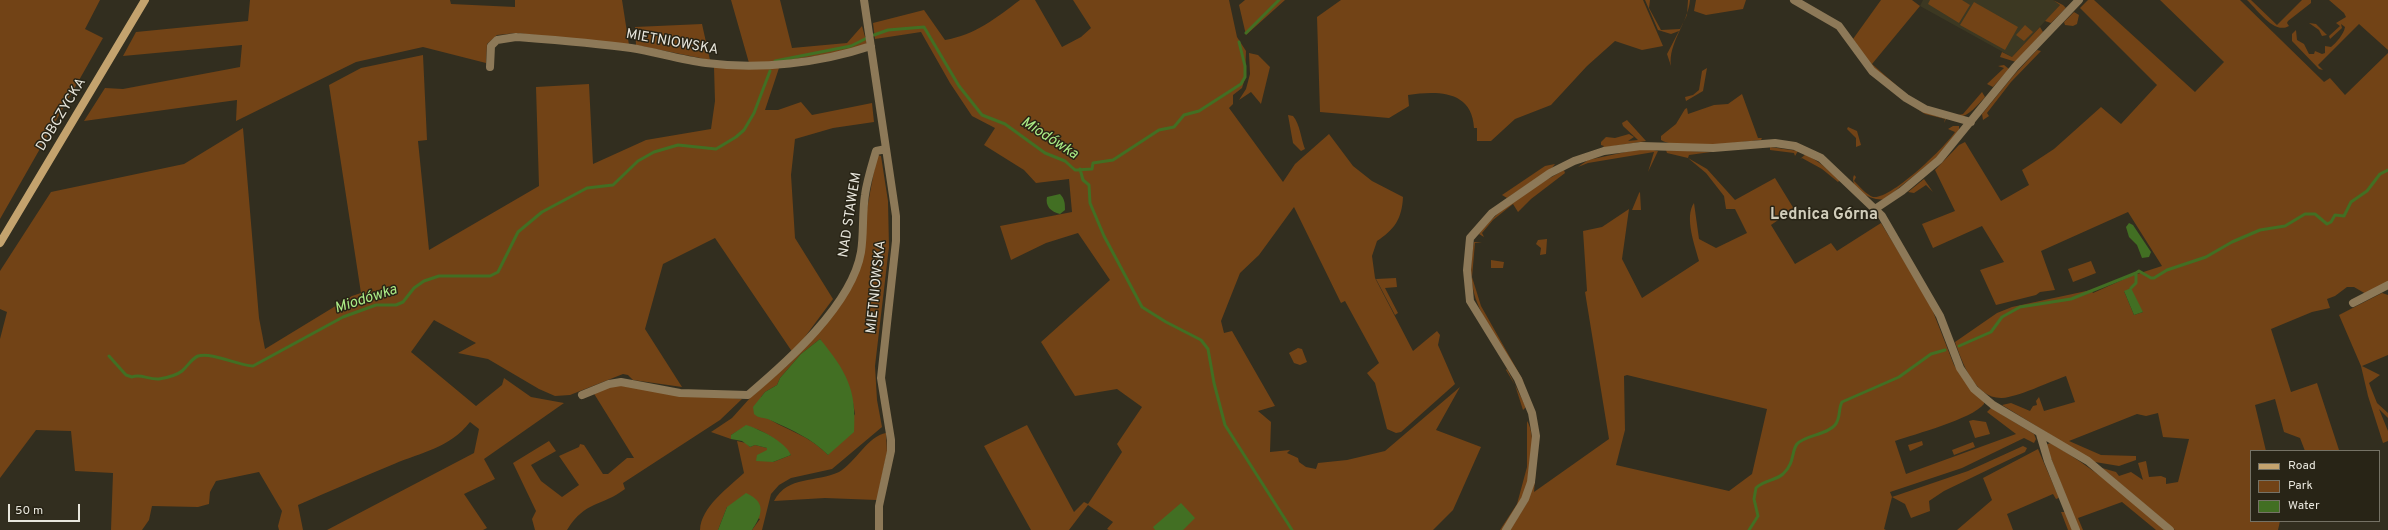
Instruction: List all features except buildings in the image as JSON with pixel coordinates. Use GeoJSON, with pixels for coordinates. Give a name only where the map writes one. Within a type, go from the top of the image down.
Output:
{"type":"FeatureCollection","features":[{"type":"Feature","properties":{"kind":"main road","name":"DOBCZYCKA"},"geometry":{"type":"LineString","coordinates":[[0,243],[145,0]]}},
{"type":"Feature","properties":{"kind":"street","name":"MIETNIOWSKA"},"geometry":{"type":"LineString","coordinates":[[864,0],[896,216],[896,241],[881,378],[891,440],[879,506],[879,530]]}},
{"type":"Feature","properties":{"kind":"street"},"geometry":{"type":"LineString","coordinates":[[1794,0],[1839,26],[1872,71],[1906,98],[1925,109],[1970,122]]}},
{"type":"Feature","properties":{"kind":"street"},"geometry":{"type":"LineString","coordinates":[[1875,209],[1902,192],[1939,160],[2015,67],[2079,0]]}},
{"type":"Feature","properties":{"kind":"street","name":"MIETNIOWSKA"},"geometry":{"type":"LineString","coordinates":[[490,67],[491,46],[497,40],[516,37],[633,48],[704,63],[734,66],[759,66],[840,55],[871,46]]}},
{"type":"Feature","properties":{"kind":"street"},"geometry":{"type":"LineString","coordinates":[[1506,530],[1525,499],[1531,482],[1536,436],[1532,413],[1518,379],[1470,301],[1467,270],[1470,238],[1492,213],[1550,173],[1574,161],[1604,151],[1641,146],[1714,148],[1775,143],[1795,146],[1821,158],[1882,216],[1940,316],[1960,368],[1974,389],[1993,405],[2088,462],[2170,530]]}},
{"type":"Feature","properties":{"kind":"street","name":"NAD STAWEM"},"geometry":{"type":"LineString","coordinates":[[582,395],[609,384],[621,382],[680,393],[722,392],[748,395],[802,347],[840,299],[851,281],[861,251],[866,188],[876,151],[886,149]]}},
{"type":"Feature","properties":{"kind":"street"},"geometry":{"type":"LineString","coordinates":[[2353,302],[2388,285]]}},
{"type":"Feature","properties":{"kind":"street"},"geometry":{"type":"LineString","coordinates":[[2040,434],[2048,461],[2076,530]]}},
{"type":"Feature","properties":{"kind":"shaded area"},"geometry":{"type":"Polygon","coordinates":[[[1923,0],[2053,0],[2060,5],[2012,57],[1920,6],[1923,0]]]}},
{"type":"Feature","properties":{"kind":"green space"},"geometry":{"type":"Polygon","coordinates":[[[0,0],[100,0],[85,29],[103,38],[0,219],[0,0]]]}},
{"type":"Feature","properties":{"kind":"green space"},"geometry":{"type":"Polygon","coordinates":[[[250,0],[450,0],[451,4],[515,7],[515,0],[622,0],[629,45],[516,33],[497,35],[487,44],[486,63],[423,47],[356,62],[236,121],[237,100],[84,121],[105,88],[123,89],[240,67],[242,45],[123,56],[136,32],[248,21],[250,0]]]}},
{"type":"Feature","properties":{"kind":"green space"},"geometry":{"type":"Polygon","coordinates":[[[731,0],[780,0],[792,48],[847,43],[862,26],[867,44],[856,50],[761,64],[749,63],[731,0]]]}},
{"type":"Feature","properties":{"kind":"green space"},"geometry":{"type":"Polygon","coordinates":[[[1020,0],[1035,0],[1062,47],[1081,37],[1091,28],[1073,0],[1229,0],[1237,37],[1246,51],[1245,78],[1242,88],[1233,95],[1233,104],[1229,108],[1283,182],[1295,164],[1329,134],[1353,166],[1372,181],[1403,197],[1399,218],[1388,233],[1377,241],[1372,256],[1375,278],[1413,351],[1437,331],[1440,335],[1438,345],[1455,384],[1401,432],[1396,433],[1387,429],[1375,383],[1367,373],[1379,363],[1345,301],[1341,303],[1294,207],[1259,255],[1240,273],[1221,321],[1224,333],[1232,331],[1275,406],[1258,411],[1271,422],[1270,452],[1290,450],[1287,453],[1298,458],[1299,462],[1306,467],[1316,469],[1318,463],[1347,460],[1385,451],[1460,387],[1436,430],[1481,447],[1453,510],[1433,530],[1109,530],[1107,529],[1113,522],[1088,505],[1069,530],[1031,530],[984,446],[1027,425],[1074,512],[1084,502],[1088,504],[1122,452],[1117,444],[1142,407],[1117,389],[1075,396],[1041,342],[1110,280],[1078,233],[1046,243],[1011,260],[1000,226],[1072,212],[1069,179],[1036,183],[1024,170],[984,145],[995,128],[972,116],[950,83],[921,32],[875,39],[873,23],[924,10],[945,40],[956,38],[976,30],[1020,0]]]}},
{"type":"Feature","properties":{"kind":"green space"},"geometry":{"type":"Polygon","coordinates":[[[1245,0],[1285,0],[1246,35],[1239,5],[1245,0]]]}},
{"type":"Feature","properties":{"kind":"green space"},"geometry":{"type":"Polygon","coordinates":[[[1341,0],[1643,0],[1663,46],[1642,50],[1615,41],[1587,66],[1551,105],[1515,119],[1491,141],[1477,141],[1477,128],[1474,128],[1472,116],[1467,106],[1460,100],[1441,94],[1430,93],[1408,95],[1409,106],[1389,118],[1320,112],[1317,17],[1341,0]]]}},
{"type":"Feature","properties":{"kind":"green space"},"geometry":{"type":"Polygon","coordinates":[[[1645,0],[1650,0],[1649,8],[1661,30],[1680,29],[1684,21],[1672,49],[1671,66],[1667,54],[1679,31],[1671,34],[1658,30],[1645,0]]]}},
{"type":"Feature","properties":{"kind":"green space"},"geometry":{"type":"Polygon","coordinates":[[[1688,0],[1690,0],[1688,8],[1687,13],[1688,0]]]}},
{"type":"Feature","properties":{"kind":"green space"},"geometry":{"type":"Polygon","coordinates":[[[1696,0],[1746,0],[1743,9],[1706,15],[1694,11],[1696,0]]]}},
{"type":"Feature","properties":{"kind":"green space"},"geometry":{"type":"Polygon","coordinates":[[[1881,0],[1912,0],[1920,6],[1872,64],[1896,85],[1893,85],[1874,70],[1853,39],[1881,0]]]}},
{"type":"Feature","properties":{"kind":"green space"},"geometry":{"type":"Polygon","coordinates":[[[1930,0],[1962,0],[1970,5],[1959,23],[1928,4],[1930,0]]]}},
{"type":"Feature","properties":{"kind":"green space"},"geometry":{"type":"Polygon","coordinates":[[[2053,0],[2066,8],[2051,23],[2045,21],[2060,5],[2053,0]]]}},
{"type":"Feature","properties":{"kind":"green space"},"geometry":{"type":"Polygon","coordinates":[[[2088,0],[2094,0],[2195,92],[2224,62],[2160,0],[2240,0],[2324,82],[2330,78],[2345,95],[2388,53],[2388,283],[2366,294],[2354,287],[2347,287],[2335,296],[2327,299],[2330,308],[2312,312],[2271,329],[2291,392],[2317,383],[2339,450],[2305,450],[2300,438],[2284,432],[2275,399],[2255,405],[2266,450],[2250,450],[2250,522],[2280,522],[2278,530],[2175,530],[2102,468],[2116,472],[2119,476],[2131,472],[2143,480],[2138,463],[2146,461],[2149,477],[2161,476],[2166,478],[2166,484],[2178,482],[2189,439],[2163,437],[2158,413],[2146,416],[2137,414],[2069,441],[2101,455],[2136,456],[2136,460],[2119,466],[2095,462],[2002,405],[2011,403],[2030,411],[2033,406],[2037,405],[2036,401],[2039,397],[2044,411],[2075,402],[2066,376],[2034,389],[2002,398],[1993,397],[1984,392],[1977,386],[1966,369],[1955,342],[1997,313],[2012,307],[2091,290],[2093,293],[2131,276],[2162,266],[2128,212],[2041,251],[2055,290],[2040,292],[2036,295],[1996,305],[1980,270],[2004,262],[1982,226],[1933,248],[1922,224],[1955,211],[1935,170],[1959,145],[1965,142],[2001,201],[2029,185],[2022,170],[2054,149],[2101,107],[2121,124],[2157,85],[2080,8],[2088,0]],[[2124,291],[2134,315],[2143,312],[2124,291]]]}},
{"type":"Feature","properties":{"kind":"green space"},"geometry":{"type":"Polygon","coordinates":[[[2247,0],[2251,0],[2277,25],[2302,0],[2311,0],[2311,3],[2288,21],[2287,23],[2289,26],[2283,28],[2278,27],[2266,20],[2247,0]]]}},
{"type":"Feature","properties":{"kind":"green space"},"geometry":{"type":"Polygon","coordinates":[[[2329,0],[2388,0],[2388,50],[2359,24],[2318,65],[2323,70],[2319,69],[2292,41],[2292,34],[2296,30],[2297,40],[2304,44],[2309,54],[2314,54],[2315,51],[2322,54],[2325,53],[2325,46],[2331,47],[2343,33],[2345,27],[2341,24],[2342,28],[2330,39],[2329,36],[2340,26],[2336,23],[2346,17],[2344,13],[2329,0]]]}},
{"type":"Feature","properties":{"kind":"green space"},"geometry":{"type":"Polygon","coordinates":[[[1974,2],[2018,27],[2005,50],[1960,25],[1974,2]]]}},
{"type":"Feature","properties":{"kind":"green space"},"geometry":{"type":"Polygon","coordinates":[[[2074,12],[2079,15],[2077,24],[2073,26],[2065,25],[2064,22],[2074,12]]]}},
{"type":"Feature","properties":{"kind":"green space"},"geometry":{"type":"Polygon","coordinates":[[[2309,23],[2316,24],[2327,35],[2322,36],[2319,30],[2309,23]]]}},
{"type":"Feature","properties":{"kind":"green space"},"geometry":{"type":"Polygon","coordinates":[[[702,24],[710,60],[636,45],[635,27],[702,24]]]}},
{"type":"Feature","properties":{"kind":"green space"},"geometry":{"type":"Polygon","coordinates":[[[2025,25],[2033,32],[2024,41],[2016,35],[2025,25]]]}},
{"type":"Feature","properties":{"kind":"green space"},"geometry":{"type":"Polygon","coordinates":[[[2040,27],[2043,32],[2016,62],[2000,57],[2002,52],[2012,57],[2040,27]]]}},
{"type":"Feature","properties":{"kind":"green space"},"geometry":{"type":"Polygon","coordinates":[[[2037,50],[2041,51],[2011,82],[1987,113],[1989,116],[1983,120],[1982,114],[2013,76],[2037,50]]]}},
{"type":"Feature","properties":{"kind":"green space"},"geometry":{"type":"Polygon","coordinates":[[[1249,53],[1258,55],[1270,67],[1261,104],[1251,92],[1239,100],[1246,89],[1250,74],[1249,53]]]}},
{"type":"Feature","properties":{"kind":"green space"},"geometry":{"type":"Polygon","coordinates":[[[423,55],[427,140],[418,141],[429,250],[539,186],[536,87],[589,84],[593,164],[646,140],[711,129],[715,101],[714,67],[779,68],[765,110],[778,110],[801,102],[812,115],[872,103],[874,122],[833,128],[795,139],[791,175],[795,238],[833,299],[793,353],[715,238],[663,264],[645,329],[682,387],[633,380],[628,375],[623,374],[570,395],[555,396],[539,389],[488,359],[458,353],[476,343],[434,320],[411,352],[476,406],[502,385],[504,378],[531,397],[564,403],[484,459],[495,479],[464,494],[487,528],[483,530],[327,530],[474,453],[479,429],[470,422],[462,431],[445,444],[298,505],[303,530],[279,530],[278,526],[282,511],[259,472],[216,481],[210,492],[209,504],[198,507],[152,506],[149,520],[142,530],[111,530],[113,473],[75,471],[71,431],[36,430],[0,478],[0,339],[7,312],[0,309],[0,271],[51,192],[184,164],[243,128],[259,318],[265,349],[352,296],[361,293],[329,85],[361,68],[423,55]]]}},
{"type":"Feature","properties":{"kind":"green space"},"geometry":{"type":"Polygon","coordinates":[[[2004,65],[2009,69],[1993,87],[1987,84],[2004,68],[1998,66],[2004,65]]]}},
{"type":"Feature","properties":{"kind":"green space"},"geometry":{"type":"Polygon","coordinates":[[[1707,68],[1703,91],[1686,101],[1685,97],[1693,95],[1699,90],[1702,71],[1707,68]]]}},
{"type":"Feature","properties":{"kind":"green space"},"geometry":{"type":"Polygon","coordinates":[[[1982,92],[1985,97],[1971,112],[1965,115],[1955,116],[1929,109],[1958,115],[1963,114],[1982,92]]]}},
{"type":"Feature","properties":{"kind":"green space"},"geometry":{"type":"Polygon","coordinates":[[[1892,93],[1919,110],[1946,119],[1944,123],[1945,119],[1925,114],[1892,93]]]}},
{"type":"Feature","properties":{"kind":"green space"},"geometry":{"type":"Polygon","coordinates":[[[1742,94],[1758,138],[1762,138],[1761,140],[1724,144],[1681,145],[1661,140],[1661,136],[1676,124],[1685,109],[1687,108],[1688,114],[1714,105],[1728,104],[1742,94]]]}},
{"type":"Feature","properties":{"kind":"green space"},"geometry":{"type":"Polygon","coordinates":[[[1288,115],[1293,116],[1299,127],[1305,149],[1301,151],[1293,143],[1288,115]]]}},
{"type":"Feature","properties":{"kind":"green space"},"geometry":{"type":"Polygon","coordinates":[[[1627,120],[1646,141],[1602,148],[1604,146],[1601,145],[1601,142],[1606,137],[1615,138],[1629,134],[1634,137],[1628,141],[1638,140],[1623,126],[1622,123],[1627,120]]]}},
{"type":"Feature","properties":{"kind":"green space"},"geometry":{"type":"Polygon","coordinates":[[[1953,126],[1959,126],[1959,130],[1935,159],[1885,199],[1874,198],[1868,196],[1858,190],[1853,180],[1854,175],[1856,177],[1854,181],[1873,197],[1881,196],[1892,190],[1930,160],[1955,132],[1948,129],[1953,126]]]}},
{"type":"Feature","properties":{"kind":"green space"},"geometry":{"type":"Polygon","coordinates":[[[1848,127],[1857,131],[1861,145],[1856,147],[1856,138],[1847,129],[1848,127]]]}},
{"type":"Feature","properties":{"kind":"green space"},"geometry":{"type":"Polygon","coordinates":[[[1770,147],[1798,151],[1795,156],[1794,153],[1770,150],[1770,147]]]}},
{"type":"Feature","properties":{"kind":"green space"},"geometry":{"type":"Polygon","coordinates":[[[1644,148],[1658,151],[1648,172],[1654,152],[1588,163],[1578,167],[1588,160],[1644,148]]]}},
{"type":"Feature","properties":{"kind":"green space"},"geometry":{"type":"Polygon","coordinates":[[[1666,150],[1711,152],[1689,155],[1688,158],[1667,153],[1666,150]]]}},
{"type":"Feature","properties":{"kind":"green space"},"geometry":{"type":"Polygon","coordinates":[[[1806,154],[1840,180],[1838,182],[1822,169],[1802,158],[1800,159],[1806,154]]]}},
{"type":"Feature","properties":{"kind":"green space"},"geometry":{"type":"Polygon","coordinates":[[[877,155],[881,156],[888,201],[889,247],[875,366],[877,400],[882,427],[832,469],[791,478],[779,485],[771,494],[762,530],[752,530],[760,519],[727,507],[718,530],[700,530],[705,514],[716,498],[744,473],[737,441],[746,443],[750,447],[755,445],[767,448],[773,462],[791,455],[771,436],[753,428],[746,426],[731,435],[731,439],[711,432],[732,418],[750,398],[790,363],[810,341],[858,273],[867,209],[877,155]],[[820,339],[801,354],[780,378],[777,385],[765,392],[761,397],[769,419],[813,442],[828,455],[855,414],[853,403],[820,339]]]}},
{"type":"Feature","properties":{"kind":"green space"},"geometry":{"type":"Polygon","coordinates":[[[1688,158],[1707,169],[1735,200],[1775,178],[1794,209],[1771,225],[1795,264],[1831,243],[1837,251],[1881,223],[1930,304],[1954,365],[1966,383],[1984,401],[1984,404],[1978,410],[1968,415],[1942,426],[1895,441],[1906,474],[2016,434],[1987,412],[1991,408],[2034,434],[2036,439],[2034,443],[2024,438],[1962,468],[1890,492],[1892,497],[1884,529],[1886,530],[1510,530],[1528,501],[1538,443],[1534,492],[1609,439],[1585,292],[1587,291],[1583,231],[1602,227],[1629,209],[1622,259],[1642,298],[1699,261],[1690,224],[1691,209],[1694,203],[1699,239],[1716,248],[1747,233],[1735,209],[1726,209],[1724,196],[1706,173],[1688,158]],[[1627,375],[1624,376],[1625,430],[1616,465],[1729,491],[1752,474],[1767,409],[1627,375]]]}},
{"type":"Feature","properties":{"kind":"green space"},"geometry":{"type":"Polygon","coordinates":[[[1555,164],[1552,168],[1507,198],[1502,195],[1545,166],[1555,164]]]}},
{"type":"Feature","properties":{"kind":"green space"},"geometry":{"type":"Polygon","coordinates":[[[1564,170],[1565,173],[1531,199],[1518,212],[1513,204],[1493,220],[1482,233],[1484,237],[1479,234],[1487,224],[1507,206],[1529,190],[1564,170]]]}},
{"type":"Feature","properties":{"kind":"green space"},"geometry":{"type":"Polygon","coordinates":[[[1924,179],[1933,192],[1926,185],[1914,193],[1908,192],[1924,179]]]}},
{"type":"Feature","properties":{"kind":"green space"},"geometry":{"type":"Polygon","coordinates":[[[1640,192],[1641,210],[1632,210],[1639,193],[1640,192]]]}},
{"type":"Feature","properties":{"kind":"green space"},"geometry":{"type":"Polygon","coordinates":[[[1547,239],[1546,254],[1540,255],[1541,248],[1536,244],[1538,240],[1547,239]]]}},
{"type":"Feature","properties":{"kind":"green space"},"geometry":{"type":"Polygon","coordinates":[[[1474,242],[1482,242],[1475,243],[1472,277],[1481,306],[1524,382],[1515,370],[1480,310],[1473,287],[1471,274],[1474,242]]]}},
{"type":"Feature","properties":{"kind":"green space"},"geometry":{"type":"Polygon","coordinates":[[[1491,260],[1504,262],[1503,268],[1491,268],[1491,260]]]}},
{"type":"Feature","properties":{"kind":"green space"},"geometry":{"type":"Polygon","coordinates":[[[2091,261],[2096,273],[2073,282],[2068,269],[2091,261]]]}},
{"type":"Feature","properties":{"kind":"green space"},"geometry":{"type":"Polygon","coordinates":[[[1396,278],[1397,287],[1385,288],[1398,313],[1395,315],[1376,279],[1396,278]]]}},
{"type":"Feature","properties":{"kind":"green space"},"geometry":{"type":"Polygon","coordinates":[[[2382,293],[2388,295],[2388,355],[2362,366],[2380,375],[2369,383],[2377,403],[2388,413],[2388,418],[2379,409],[2388,431],[2388,441],[2383,443],[2368,396],[2361,366],[2339,315],[2382,293]]]}},
{"type":"Feature","properties":{"kind":"green space"},"geometry":{"type":"Polygon","coordinates":[[[1298,348],[1302,349],[1307,362],[1300,365],[1294,363],[1289,353],[1298,348]]]}},
{"type":"Feature","properties":{"kind":"green space"},"geometry":{"type":"Polygon","coordinates":[[[1507,369],[1515,385],[1506,370],[1507,369]]]}},
{"type":"Feature","properties":{"kind":"green space"},"geometry":{"type":"Polygon","coordinates":[[[619,385],[742,399],[720,420],[623,483],[625,489],[581,513],[567,530],[535,530],[532,519],[536,511],[513,463],[549,441],[556,451],[531,465],[541,481],[562,497],[579,485],[559,456],[579,447],[580,444],[584,445],[603,474],[608,474],[627,458],[634,458],[593,392],[619,385]]]}},
{"type":"Feature","properties":{"kind":"green space"},"geometry":{"type":"Polygon","coordinates":[[[1515,385],[1526,407],[1523,410],[1515,385]]]}},
{"type":"Feature","properties":{"kind":"green space"},"geometry":{"type":"Polygon","coordinates":[[[1973,420],[1986,422],[1990,434],[1975,438],[1969,421],[1973,420]]]}},
{"type":"Feature","properties":{"kind":"green space"},"geometry":{"type":"Polygon","coordinates":[[[1527,421],[1532,436],[1532,456],[1527,486],[1519,503],[1502,530],[1500,530],[1517,504],[1527,467],[1527,421]]]}},
{"type":"Feature","properties":{"kind":"green space"},"geometry":{"type":"Polygon","coordinates":[[[886,433],[887,452],[877,500],[825,498],[774,501],[787,487],[795,483],[821,478],[839,472],[845,468],[874,439],[886,433]]]}},
{"type":"Feature","properties":{"kind":"green space"},"geometry":{"type":"Polygon","coordinates":[[[1922,441],[1923,445],[1910,451],[1908,445],[1922,441]]]}},
{"type":"Feature","properties":{"kind":"green space"},"geometry":{"type":"Polygon","coordinates":[[[1973,442],[1975,447],[1954,455],[1952,450],[1973,442]]]}},
{"type":"Feature","properties":{"kind":"green space"},"geometry":{"type":"Polygon","coordinates":[[[2050,443],[2066,452],[2096,473],[2166,530],[2156,530],[2122,502],[2078,518],[2083,530],[2079,530],[2046,445],[2050,443]]]}},
{"type":"Feature","properties":{"kind":"green space"},"geometry":{"type":"Polygon","coordinates":[[[2023,446],[2027,448],[2025,452],[1944,491],[1929,501],[1930,511],[1911,518],[1905,504],[1892,497],[1968,471],[2023,446]]]}},
{"type":"Feature","properties":{"kind":"green space"},"geometry":{"type":"Polygon","coordinates":[[[2038,449],[2059,498],[2056,499],[2053,494],[2007,514],[2013,530],[1957,530],[1992,500],[1983,478],[2038,449]]]}},
{"type":"Feature","properties":{"kind":"green space"},"geometry":{"type":"Polygon","coordinates":[[[2061,512],[2066,512],[2074,530],[2068,530],[2061,512]]]}},
{"type":"Feature","properties":{"kind":"water"},"geometry":{"type":"Polygon","coordinates":[[[1060,194],[1064,200],[1065,210],[1060,214],[1049,208],[1047,197],[1060,194]]]}},
{"type":"Feature","properties":{"kind":"water"},"geometry":{"type":"Polygon","coordinates":[[[2129,223],[2133,225],[2151,252],[2149,257],[2142,258],[2137,245],[2129,237],[2126,227],[2129,223]]]}},
{"type":"Feature","properties":{"kind":"water"},"geometry":{"type":"Polygon","coordinates":[[[2131,288],[2143,312],[2134,315],[2124,291],[2131,288]]]}},
{"type":"Feature","properties":{"kind":"water"},"geometry":{"type":"Polygon","coordinates":[[[820,339],[843,371],[848,381],[854,404],[854,432],[828,455],[822,449],[801,435],[766,418],[756,416],[754,414],[753,407],[765,392],[777,385],[780,378],[801,354],[820,339]]]}},
{"type":"Feature","properties":{"kind":"water"},"geometry":{"type":"Polygon","coordinates":[[[746,425],[758,429],[778,440],[791,455],[773,462],[756,461],[757,455],[767,450],[767,448],[755,445],[750,447],[742,441],[731,439],[731,435],[746,425]]]}},
{"type":"Feature","properties":{"kind":"water"},"geometry":{"type":"Polygon","coordinates":[[[746,493],[757,500],[761,509],[759,519],[752,530],[718,530],[727,507],[746,493]]]}},
{"type":"Feature","properties":{"kind":"water"},"geometry":{"type":"Polygon","coordinates":[[[1181,503],[1195,518],[1183,530],[1155,530],[1153,527],[1181,503]]]}},
{"type":"Feature","properties":{"kind":"waterway","name":"Miodówka"},"geometry":{"type":"LineString","coordinates":[[1246,33],[1279,0]]}},
{"type":"Feature","properties":{"kind":"waterway","name":"Miodówka"},"geometry":{"type":"LineString","coordinates":[[874,35],[888,30],[924,27],[959,86],[982,115],[1005,124],[1045,153],[1065,161],[1075,170],[1092,169],[1093,163],[1113,160],[1159,130],[1174,127],[1184,115],[1199,111],[1241,84],[1245,77],[1245,66],[1239,42]]}},
{"type":"Feature","properties":{"kind":"waterway","name":"Miodówka"},"geometry":{"type":"LineString","coordinates":[[775,61],[851,46],[867,38]]}},
{"type":"Feature","properties":{"kind":"waterway","name":"Miodówka"},"geometry":{"type":"LineString","coordinates":[[109,356],[126,375],[155,379],[174,375],[184,369],[193,359],[204,355],[253,366],[343,317],[376,305],[396,305],[403,302],[414,288],[424,281],[439,276],[490,276],[498,272],[518,232],[542,212],[587,188],[613,185],[638,161],[654,152],[678,145],[716,149],[736,137],[744,130],[754,113],[770,71]]}},
{"type":"Feature","properties":{"kind":"waterway"},"geometry":{"type":"LineString","coordinates":[[1080,169],[1083,180],[1089,185],[1090,203],[1104,236],[1142,307],[1166,322],[1201,340],[1208,349],[1214,383],[1225,425],[1292,530]]}},
{"type":"Feature","properties":{"kind":"waterway"},"geometry":{"type":"LineString","coordinates":[[2131,288],[2136,283],[2136,273],[2139,271],[2151,278],[2154,278],[2167,270],[2206,257],[2232,242],[2260,230],[2285,226],[2305,214],[2315,214],[2327,224],[2331,222],[2335,215],[2344,216],[2351,202],[2367,191],[2380,174],[2388,170]]}},
{"type":"Feature","properties":{"kind":"waterway"},"geometry":{"type":"LineString","coordinates":[[1959,346],[1991,332],[2002,317],[2020,307],[2071,299],[2136,273]]}},
{"type":"Feature","properties":{"kind":"waterway"},"geometry":{"type":"LineString","coordinates":[[1749,530],[1758,516],[1754,499],[1756,488],[1762,483],[1777,478],[1787,470],[1797,444],[1805,439],[1827,431],[1835,425],[1842,402],[1899,377],[1931,354],[1945,350]]}},
{"type":"Feature","properties":{"kind":"district","name":"Lednica Górna"},"geometry":{"type":"Point","coordinates":[1824,216]}}]}
